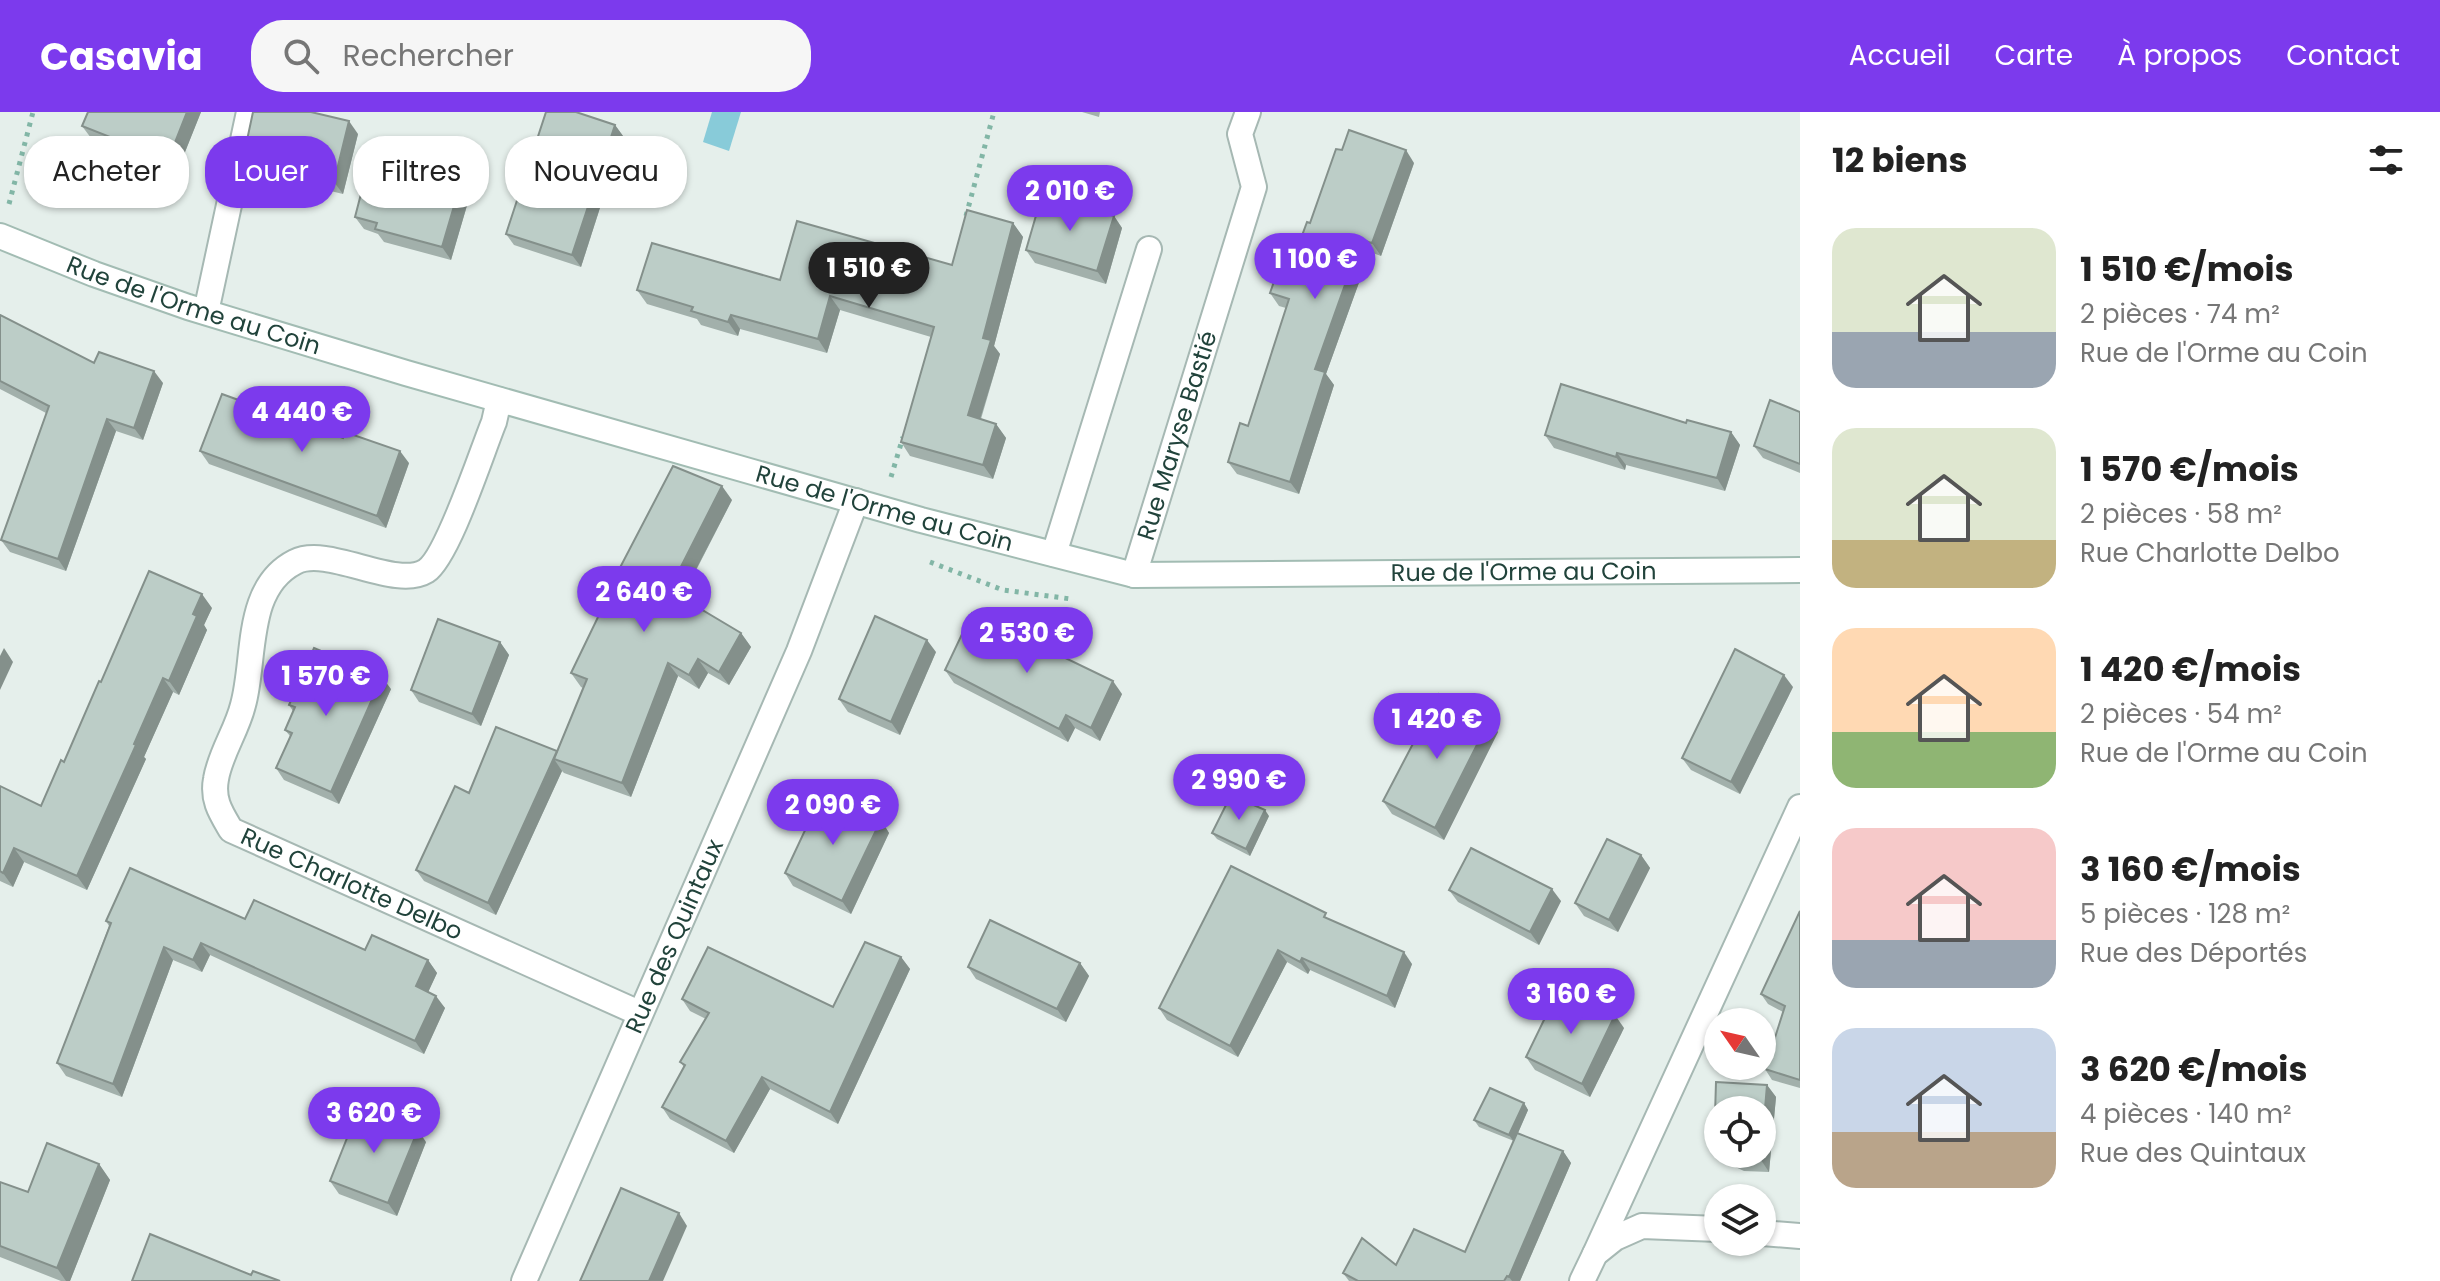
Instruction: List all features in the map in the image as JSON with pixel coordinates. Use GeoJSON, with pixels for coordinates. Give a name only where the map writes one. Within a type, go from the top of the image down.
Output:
{"type":"FeatureCollection","features":[{"type":"Feature","properties":{"kind":"street"},"geometry":{"type":"LineString","coordinates":[[206,312],[249,112]]}},
{"type":"Feature","properties":{"kind":"street","name":"Rue Maryse Bastié"},"geometry":{"type":"LineString","coordinates":[[1134,575],[1254,187],[1240,134],[1248,112]]}},
{"type":"Feature","properties":{"kind":"street","name":"Rue de l'Orme au Coin"},"geometry":{"type":"LineString","coordinates":[[0,236],[94,274],[206,312],[499,400],[882,509],[1134,575],[1800,570]]}},
{"type":"Feature","properties":{"kind":"street"},"geometry":{"type":"LineString","coordinates":[[1054,554],[1149,249]]}},
{"type":"Feature","properties":{"kind":"street","name":"Rue Charlotte Delbo"},"geometry":{"type":"LineString","coordinates":[[499,400],[494,422],[442,550],[426,571],[407,575],[319,557],[295,561],[274,578],[258,609],[244,705],[216,779],[216,806],[231,830],[639,1013]]}},
{"type":"Feature","properties":{"kind":"street","name":"Rue des Quintaux"},"geometry":{"type":"LineString","coordinates":[[524,1281],[799,651],[856,501]]}},
{"type":"Feature","properties":{"kind":"street"},"geometry":{"type":"LineString","coordinates":[[1582,1281],[1800,807]]}},
{"type":"Feature","properties":{"kind":"street"},"geometry":{"type":"LineString","coordinates":[[1595,1254],[1615,1238],[1642,1226],[1704,1228]]}},
{"type":"Feature","properties":{"kind":"street"},"geometry":{"type":"LineString","coordinates":[[1776,1234],[1800,1236]]}},
{"type":"Feature","properties":{"kind":"path"},"geometry":{"type":"LineString","coordinates":[[0,236],[33,112]]}},
{"type":"Feature","properties":{"kind":"path"},"geometry":{"type":"LineString","coordinates":[[964,227],[994,112]]}},
{"type":"Feature","properties":{"kind":"path"},"geometry":{"type":"LineString","coordinates":[[882,509],[905,430]]}},
{"type":"Feature","properties":{"kind":"water"},"geometry":{"type":"Polygon","coordinates":[[[712,112],[741,112],[729,151],[703,142],[712,112]]]}},
{"type":"Feature","properties":{"kind":"building"},"geometry":{"type":"Polygon","coordinates":[[[88,112],[187,112],[178,136],[107,136],[82,126],[88,112]]]}},
{"type":"Feature","properties":{"kind":"building"},"geometry":{"type":"Polygon","coordinates":[[[253,112],[311,112],[349,121],[337,170],[337,136],[248,136],[253,112]]]}},
{"type":"Feature","properties":{"kind":"building"},"geometry":{"type":"Polygon","coordinates":[[[546,112],[576,112],[615,125],[611,136],[538,136],[546,112]]]}},
{"type":"Feature","properties":{"kind":"building"},"geometry":{"type":"Polygon","coordinates":[[[1349,130],[1406,150],[1372,243],[1361,240],[1315,369],[1325,372],[1290,482],[1228,462],[1240,423],[1248,426],[1289,299],[1270,293],[1290,236],[1300,241],[1307,222],[1310,223],[1336,149],[1342,150],[1349,130]]]}},
{"type":"Feature","properties":{"kind":"building"},"geometry":{"type":"Polygon","coordinates":[[[1042,195],[1114,216],[1097,271],[1026,250],[1042,195]]]}},
{"type":"Feature","properties":{"kind":"building"},"geometry":{"type":"Polygon","coordinates":[[[357,208],[453,208],[442,247],[375,229],[377,223],[355,217],[357,208]]]}},
{"type":"Feature","properties":{"kind":"building"},"geometry":{"type":"Polygon","coordinates":[[[515,208],[588,208],[572,255],[506,234],[515,208]]]}},
{"type":"Feature","properties":{"kind":"building"},"geometry":{"type":"Polygon","coordinates":[[[967,210],[1013,223],[983,338],[991,340],[968,415],[996,424],[983,465],[901,442],[934,327],[830,296],[818,339],[731,315],[728,322],[691,311],[693,307],[637,290],[652,243],[780,280],[797,221],[952,265],[967,210]]]}},
{"type":"Feature","properties":{"kind":"building"},"geometry":{"type":"Polygon","coordinates":[[[0,315],[94,363],[99,352],[154,371],[134,428],[107,419],[58,559],[1,540],[49,406],[0,381],[0,315]]]}},
{"type":"Feature","properties":{"kind":"building"},"geometry":{"type":"Polygon","coordinates":[[[1561,384],[1686,423],[1687,420],[1731,432],[1717,478],[1617,453],[1616,457],[1545,435],[1561,384]]]}},
{"type":"Feature","properties":{"kind":"building"},"geometry":{"type":"Polygon","coordinates":[[[222,394],[343,438],[345,432],[400,451],[377,516],[200,451],[222,394]]]}},
{"type":"Feature","properties":{"kind":"building"},"geometry":{"type":"Polygon","coordinates":[[[1770,400],[1800,412],[1800,464],[1754,446],[1770,400]]]}},
{"type":"Feature","properties":{"kind":"building"},"geometry":{"type":"Polygon","coordinates":[[[673,466],[722,486],[669,590],[741,633],[719,672],[698,659],[689,675],[668,663],[622,783],[554,759],[587,679],[571,673],[613,581],[673,466]]]}},
{"type":"Feature","properties":{"kind":"building"},"geometry":{"type":"Polygon","coordinates":[[[149,571],[202,594],[193,614],[197,616],[169,681],[163,678],[77,876],[14,848],[3,873],[0,871],[0,786],[41,806],[101,682],[149,571]]]}},
{"type":"Feature","properties":{"kind":"building"},"geometry":{"type":"Polygon","coordinates":[[[972,613],[1113,681],[1091,728],[1066,715],[1059,729],[945,670],[972,613]]]}},
{"type":"Feature","properties":{"kind":"building"},"geometry":{"type":"Polygon","coordinates":[[[875,616],[927,640],[891,722],[839,699],[875,616]]]}},
{"type":"Feature","properties":{"kind":"building"},"geometry":{"type":"Polygon","coordinates":[[[438,619],[500,642],[472,714],[411,690],[438,619]]]}},
{"type":"Feature","properties":{"kind":"building"},"geometry":{"type":"Polygon","coordinates":[[[314,648],[382,677],[331,792],[276,768],[292,733],[285,730],[295,707],[289,705],[314,648]]]}},
{"type":"Feature","properties":{"kind":"building"},"geometry":{"type":"Polygon","coordinates":[[[1735,649],[1784,675],[1731,782],[1682,758],[1735,649]]]}},
{"type":"Feature","properties":{"kind":"building"},"geometry":{"type":"Polygon","coordinates":[[[1439,694],[1490,719],[1435,828],[1383,801],[1439,694]]]}},
{"type":"Feature","properties":{"kind":"building"},"geometry":{"type":"Polygon","coordinates":[[[496,727],[557,751],[488,903],[416,870],[455,786],[469,793],[496,727]]]}},
{"type":"Feature","properties":{"kind":"building"},"geometry":{"type":"Polygon","coordinates":[[[822,794],[881,820],[842,901],[785,873],[822,794]]]}},
{"type":"Feature","properties":{"kind":"building"},"geometry":{"type":"Polygon","coordinates":[[[1231,795],[1265,810],[1246,849],[1212,833],[1231,795]]]}},
{"type":"Feature","properties":{"kind":"building"},"geometry":{"type":"Polygon","coordinates":[[[1607,839],[1641,855],[1609,920],[1575,903],[1607,839]]]}},
{"type":"Feature","properties":{"kind":"building"},"geometry":{"type":"Polygon","coordinates":[[[1471,848],[1552,889],[1530,932],[1449,890],[1471,848]]]}},
{"type":"Feature","properties":{"kind":"building"},"geometry":{"type":"Polygon","coordinates":[[[1231,866],[1326,913],[1324,917],[1404,952],[1387,996],[1302,958],[1300,962],[1278,950],[1230,1046],[1159,1008],[1231,866]]]}},
{"type":"Feature","properties":{"kind":"building"},"geometry":{"type":"Polygon","coordinates":[[[130,868],[245,919],[254,900],[365,950],[372,935],[428,960],[416,986],[436,996],[415,1041],[201,943],[193,960],[164,947],[113,1084],[57,1063],[111,923],[106,921],[130,868]]]}},
{"type":"Feature","properties":{"kind":"building"},"geometry":{"type":"Polygon","coordinates":[[[1800,911],[1800,1080],[1776,1072],[1776,1034],[1785,1006],[1761,994],[1800,911]]]}},
{"type":"Feature","properties":{"kind":"building"},"geometry":{"type":"Polygon","coordinates":[[[990,920],[1080,963],[1057,1009],[968,967],[990,920]]]}},
{"type":"Feature","properties":{"kind":"building"},"geometry":{"type":"Polygon","coordinates":[[[865,942],[901,957],[830,1112],[762,1077],[726,1141],[662,1107],[685,1065],[680,1062],[709,1013],[682,999],[708,947],[833,1007],[865,942]]]}},
{"type":"Feature","properties":{"kind":"building"},"geometry":{"type":"Polygon","coordinates":[[[1560,987],[1615,1015],[1582,1084],[1526,1057],[1560,987]]]}},
{"type":"Feature","properties":{"kind":"building"},"geometry":{"type":"Polygon","coordinates":[[[1716,1082],[1767,1085],[1766,1096],[1716,1096],[1716,1082]]]}},
{"type":"Feature","properties":{"kind":"building"},"geometry":{"type":"Polygon","coordinates":[[[1490,1088],[1524,1103],[1509,1135],[1474,1120],[1490,1088]]]}},
{"type":"Feature","properties":{"kind":"building"},"geometry":{"type":"Polygon","coordinates":[[[359,1108],[418,1130],[388,1203],[330,1181],[359,1108]]]}},
{"type":"Feature","properties":{"kind":"building"},"geometry":{"type":"Polygon","coordinates":[[[1517,1133],[1563,1151],[1509,1277],[1504,1281],[1358,1281],[1343,1273],[1362,1238],[1396,1265],[1414,1229],[1465,1252],[1517,1133]]]}},
{"type":"Feature","properties":{"kind":"building"},"geometry":{"type":"Polygon","coordinates":[[[47,1143],[99,1164],[57,1268],[0,1246],[0,1182],[28,1192],[47,1143]]]}},
{"type":"Feature","properties":{"kind":"building"},"geometry":{"type":"Polygon","coordinates":[[[621,1188],[679,1213],[649,1281],[580,1281],[621,1188]]]}},
{"type":"Feature","properties":{"kind":"building"},"geometry":{"type":"Polygon","coordinates":[[[150,1234],[251,1275],[253,1271],[280,1281],[132,1281],[150,1234]]]}}]}
